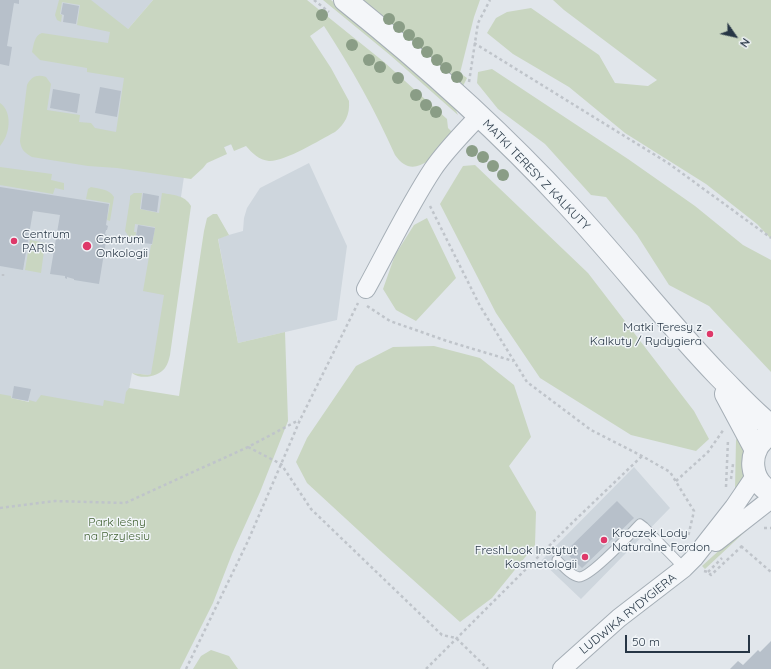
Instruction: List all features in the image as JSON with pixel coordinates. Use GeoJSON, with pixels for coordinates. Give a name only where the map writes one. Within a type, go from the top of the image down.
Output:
{"type":"FeatureCollection","features":[{"type":"Feature","properties":{"kind":"street","name":"MATKI TERESY Z KALKUTY"},"geometry":{"type":"LineString","coordinates":[[345,0],[418,61],[479,116],[524,160],[569,205],[711,367],[758,415],[771,426]]}},
{"type":"Feature","properties":{"kind":"street"},"geometry":{"type":"LineString","coordinates":[[363,295],[421,188],[443,156],[479,116]]}},
{"type":"Feature","properties":{"kind":"street","name":"MATKI TERESY Z KALKUTY"},"geometry":{"type":"LineString","coordinates":[[711,367],[764,442]]}},
{"type":"Feature","properties":{"kind":"street"},"geometry":{"type":"LineString","coordinates":[[764,442],[753,462],[756,476],[760,484],[771,492]]}},
{"type":"Feature","properties":{"kind":"street","name":"LUDWIKA RYDYGIERA"},"geometry":{"type":"LineString","coordinates":[[685,562],[734,507],[756,476]]}},
{"type":"Feature","properties":{"kind":"street","name":"LUDWIKA RYDYGIERA"},"geometry":{"type":"LineString","coordinates":[[562,669],[685,562],[771,499]]}},
{"type":"Feature","properties":{"kind":"lane"},"geometry":{"type":"LineString","coordinates":[[558,560],[570,573],[578,577],[584,576],[594,570],[640,524],[685,562]]}},
{"type":"Feature","properties":{"kind":"path"},"geometry":{"type":"LineString","coordinates":[[490,0],[478,23],[474,43],[668,163],[771,238]]}},
{"type":"Feature","properties":{"kind":"path"},"geometry":{"type":"LineString","coordinates":[[421,188],[480,306],[527,382],[591,430],[670,472],[694,511],[687,542],[685,562]]}},
{"type":"Feature","properties":{"kind":"path"},"geometry":{"type":"LineString","coordinates":[[186,669],[248,541],[300,420],[363,295],[390,321],[447,341],[514,361]]}},
{"type":"Feature","properties":{"kind":"path"},"geometry":{"type":"LineString","coordinates":[[0,508],[55,501],[125,503],[248,447],[300,420]]}},
{"type":"Feature","properties":{"kind":"path"},"geometry":{"type":"LineString","coordinates":[[676,481],[708,452],[725,429]]}},
{"type":"Feature","properties":{"kind":"path"},"geometry":{"type":"LineString","coordinates":[[248,447],[281,464],[311,509],[442,635],[456,638],[488,669]]}},
{"type":"Feature","properties":{"kind":"path"},"geometry":{"type":"LineString","coordinates":[[426,669],[572,523],[642,456]]}},
{"type":"Feature","properties":{"kind":"path"},"geometry":{"type":"LineString","coordinates":[[711,575],[747,540]]}},
{"type":"Feature","properties":{"kind":"path"},"geometry":{"type":"LineString","coordinates":[[737,543],[771,572]]}},
{"type":"Feature","properties":{"kind":"shaded area","name":"Centrum Onkologii"},"geometry":{"type":"Polygon","coordinates":[[[0,0],[153,0],[128,29],[249,137],[186,163],[155,373],[148,375],[132,373],[125,412],[37,403],[4,397],[0,399],[0,0]]]}},
{"type":"Feature","properties":{"kind":"shaded area"},"geometry":{"type":"Polygon","coordinates":[[[309,163],[347,246],[337,320],[238,343],[218,238],[243,231],[244,218],[247,208],[260,188],[309,163]]]}},
{"type":"Feature","properties":{"kind":"shaded area"},"geometry":{"type":"Polygon","coordinates":[[[634,467],[670,508],[581,599],[541,561],[634,467]]]}},
{"type":"Feature","properties":{"kind":"green space"},"geometry":{"type":"Polygon","coordinates":[[[59,0],[91,0],[128,29],[153,0],[307,0],[384,62],[447,119],[448,128],[452,132],[429,160],[424,163],[415,167],[406,165],[399,160],[395,155],[362,89],[324,26],[310,36],[331,68],[349,101],[348,115],[342,126],[335,132],[293,154],[284,158],[269,161],[259,158],[246,146],[234,151],[231,144],[224,147],[227,154],[207,163],[191,179],[117,168],[88,166],[32,157],[21,147],[20,141],[27,85],[32,78],[37,76],[46,77],[51,84],[47,110],[80,115],[79,122],[91,123],[95,128],[116,132],[124,78],[87,72],[87,68],[40,60],[32,52],[37,36],[42,33],[108,43],[110,32],[77,25],[80,5],[62,2],[60,14],[62,15],[61,22],[57,20],[55,15],[59,0]]]}},
{"type":"Feature","properties":{"kind":"green space"},"geometry":{"type":"Polygon","coordinates":[[[323,0],[331,0],[369,31],[454,106],[458,115],[390,55],[323,0]]]}},
{"type":"Feature","properties":{"kind":"green space"},"geometry":{"type":"Polygon","coordinates":[[[360,0],[480,0],[474,17],[460,73],[467,78],[462,88],[360,0]]]}},
{"type":"Feature","properties":{"kind":"green space"},"geometry":{"type":"Polygon","coordinates":[[[553,0],[771,0],[771,239],[757,224],[706,184],[625,133],[569,87],[513,54],[487,33],[496,18],[507,12],[531,8],[599,55],[615,83],[648,86],[657,80],[564,10],[553,0]]]}},
{"type":"Feature","properties":{"kind":"green space"},"geometry":{"type":"Polygon","coordinates":[[[492,69],[628,159],[695,206],[743,245],[771,260],[771,372],[709,306],[669,285],[637,235],[606,197],[591,195],[545,144],[498,109],[477,83],[478,72],[492,69]]]}},
{"type":"Feature","properties":{"kind":"green space"},"geometry":{"type":"Polygon","coordinates":[[[0,103],[7,112],[9,124],[6,136],[0,146],[0,103]]]}},
{"type":"Feature","properties":{"kind":"green space"},"geometry":{"type":"Polygon","coordinates":[[[475,165],[588,273],[694,411],[709,439],[696,451],[631,435],[540,378],[496,313],[440,204],[463,166],[475,165]]]}},
{"type":"Feature","properties":{"kind":"green space"},"geometry":{"type":"Polygon","coordinates":[[[0,167],[52,174],[51,180],[64,183],[64,190],[55,188],[53,194],[0,185],[0,167]]]}},
{"type":"Feature","properties":{"kind":"green space"},"geometry":{"type":"Polygon","coordinates":[[[91,187],[107,191],[114,197],[110,221],[107,220],[110,203],[86,199],[88,189],[91,187]]]}},
{"type":"Feature","properties":{"kind":"green space"},"geometry":{"type":"Polygon","coordinates":[[[134,193],[142,193],[140,209],[159,213],[162,193],[182,198],[191,206],[169,360],[166,366],[158,374],[145,377],[132,373],[151,374],[164,295],[143,291],[155,227],[135,224],[135,241],[129,237],[125,231],[130,196],[134,193]]]}},
{"type":"Feature","properties":{"kind":"green space","name":"Park leśny na Przylesiu"},"geometry":{"type":"Polygon","coordinates":[[[213,214],[217,214],[229,235],[218,239],[238,343],[285,332],[288,421],[213,603],[180,669],[0,669],[0,394],[29,402],[29,400],[36,402],[41,395],[103,406],[104,400],[124,404],[126,392],[129,388],[179,396],[204,231],[207,218],[213,214]]]}},
{"type":"Feature","properties":{"kind":"green space"},"geometry":{"type":"Polygon","coordinates":[[[427,218],[456,278],[416,321],[396,310],[383,289],[395,255],[414,225],[427,218]]]}},
{"type":"Feature","properties":{"kind":"green space"},"geometry":{"type":"Polygon","coordinates":[[[30,240],[45,243],[41,273],[25,270],[30,240]]]}},
{"type":"Feature","properties":{"kind":"green space"},"geometry":{"type":"Polygon","coordinates":[[[434,346],[480,358],[514,385],[531,437],[509,466],[536,512],[535,545],[492,598],[460,622],[307,483],[296,462],[307,438],[356,366],[393,347],[434,346]]]}},
{"type":"Feature","properties":{"kind":"green space"},"geometry":{"type":"Polygon","coordinates":[[[738,436],[745,437],[745,476],[735,490],[736,440],[738,436]]]}},
{"type":"Feature","properties":{"kind":"green space"},"geometry":{"type":"Polygon","coordinates":[[[747,525],[749,528],[705,569],[702,566],[747,525]]]}},
{"type":"Feature","properties":{"kind":"green space"},"geometry":{"type":"Polygon","coordinates":[[[211,650],[229,656],[238,669],[193,669],[201,656],[211,650]]]}},
{"type":"Feature","properties":{"kind":"building"},"geometry":{"type":"Polygon","coordinates":[[[0,0],[19,0],[19,4],[14,3],[7,46],[12,47],[9,66],[0,64],[0,0]]]}},
{"type":"Feature","properties":{"kind":"building"},"geometry":{"type":"Polygon","coordinates":[[[63,3],[79,6],[76,24],[63,22],[64,15],[61,14],[63,3]]]}},
{"type":"Feature","properties":{"kind":"building"},"geometry":{"type":"Polygon","coordinates":[[[100,87],[121,91],[117,117],[95,113],[100,87]]]}},
{"type":"Feature","properties":{"kind":"building"},"geometry":{"type":"Polygon","coordinates":[[[53,89],[80,94],[77,113],[50,108],[53,89]]]}},
{"type":"Feature","properties":{"kind":"building"},"geometry":{"type":"Polygon","coordinates":[[[0,187],[109,204],[106,225],[108,226],[105,234],[107,235],[99,284],[74,280],[67,277],[67,279],[65,276],[50,274],[60,215],[33,211],[23,270],[0,266],[0,187]]]}},
{"type":"Feature","properties":{"kind":"building"},"geometry":{"type":"Polygon","coordinates":[[[143,193],[159,196],[157,212],[141,209],[143,193]]]}},
{"type":"Feature","properties":{"kind":"building"},"geometry":{"type":"Polygon","coordinates":[[[138,225],[155,228],[152,244],[135,242],[138,225]]]}},
{"type":"Feature","properties":{"kind":"building"},"geometry":{"type":"Polygon","coordinates":[[[14,386],[31,389],[28,401],[12,398],[14,386]]]}},
{"type":"Feature","properties":{"kind":"building"},"geometry":{"type":"Polygon","coordinates":[[[617,501],[634,518],[582,568],[565,552],[617,501]]]}},
{"type":"Feature","properties":{"kind":"building"},"geometry":{"type":"Polygon","coordinates":[[[771,641],[771,669],[730,669],[738,661],[743,665],[758,650],[760,652],[771,641]]]}},
{"type":"Feature","properties":{"kind":"place","name":"Centrum PARIS"},"geometry":{"type":"Point","coordinates":[14,241]}},
{"type":"Feature","properties":{"kind":"place","name":"Centrum Onkologii"},"geometry":{"type":"Point","coordinates":[87,246]}},
{"type":"Feature","properties":{"kind":"place","name":"Matki Teresy z Kalkuty / Rydygiera"},"geometry":{"type":"Point","coordinates":[710,334]}},
{"type":"Feature","properties":{"kind":"place","name":"Kroczek Lody Naturalne Fordon"},"geometry":{"type":"Point","coordinates":[604,540]}},
{"type":"Feature","properties":{"kind":"place","name":"FreshLook Instytut Kosmetologii"},"geometry":{"type":"Point","coordinates":[585,557]}}]}
